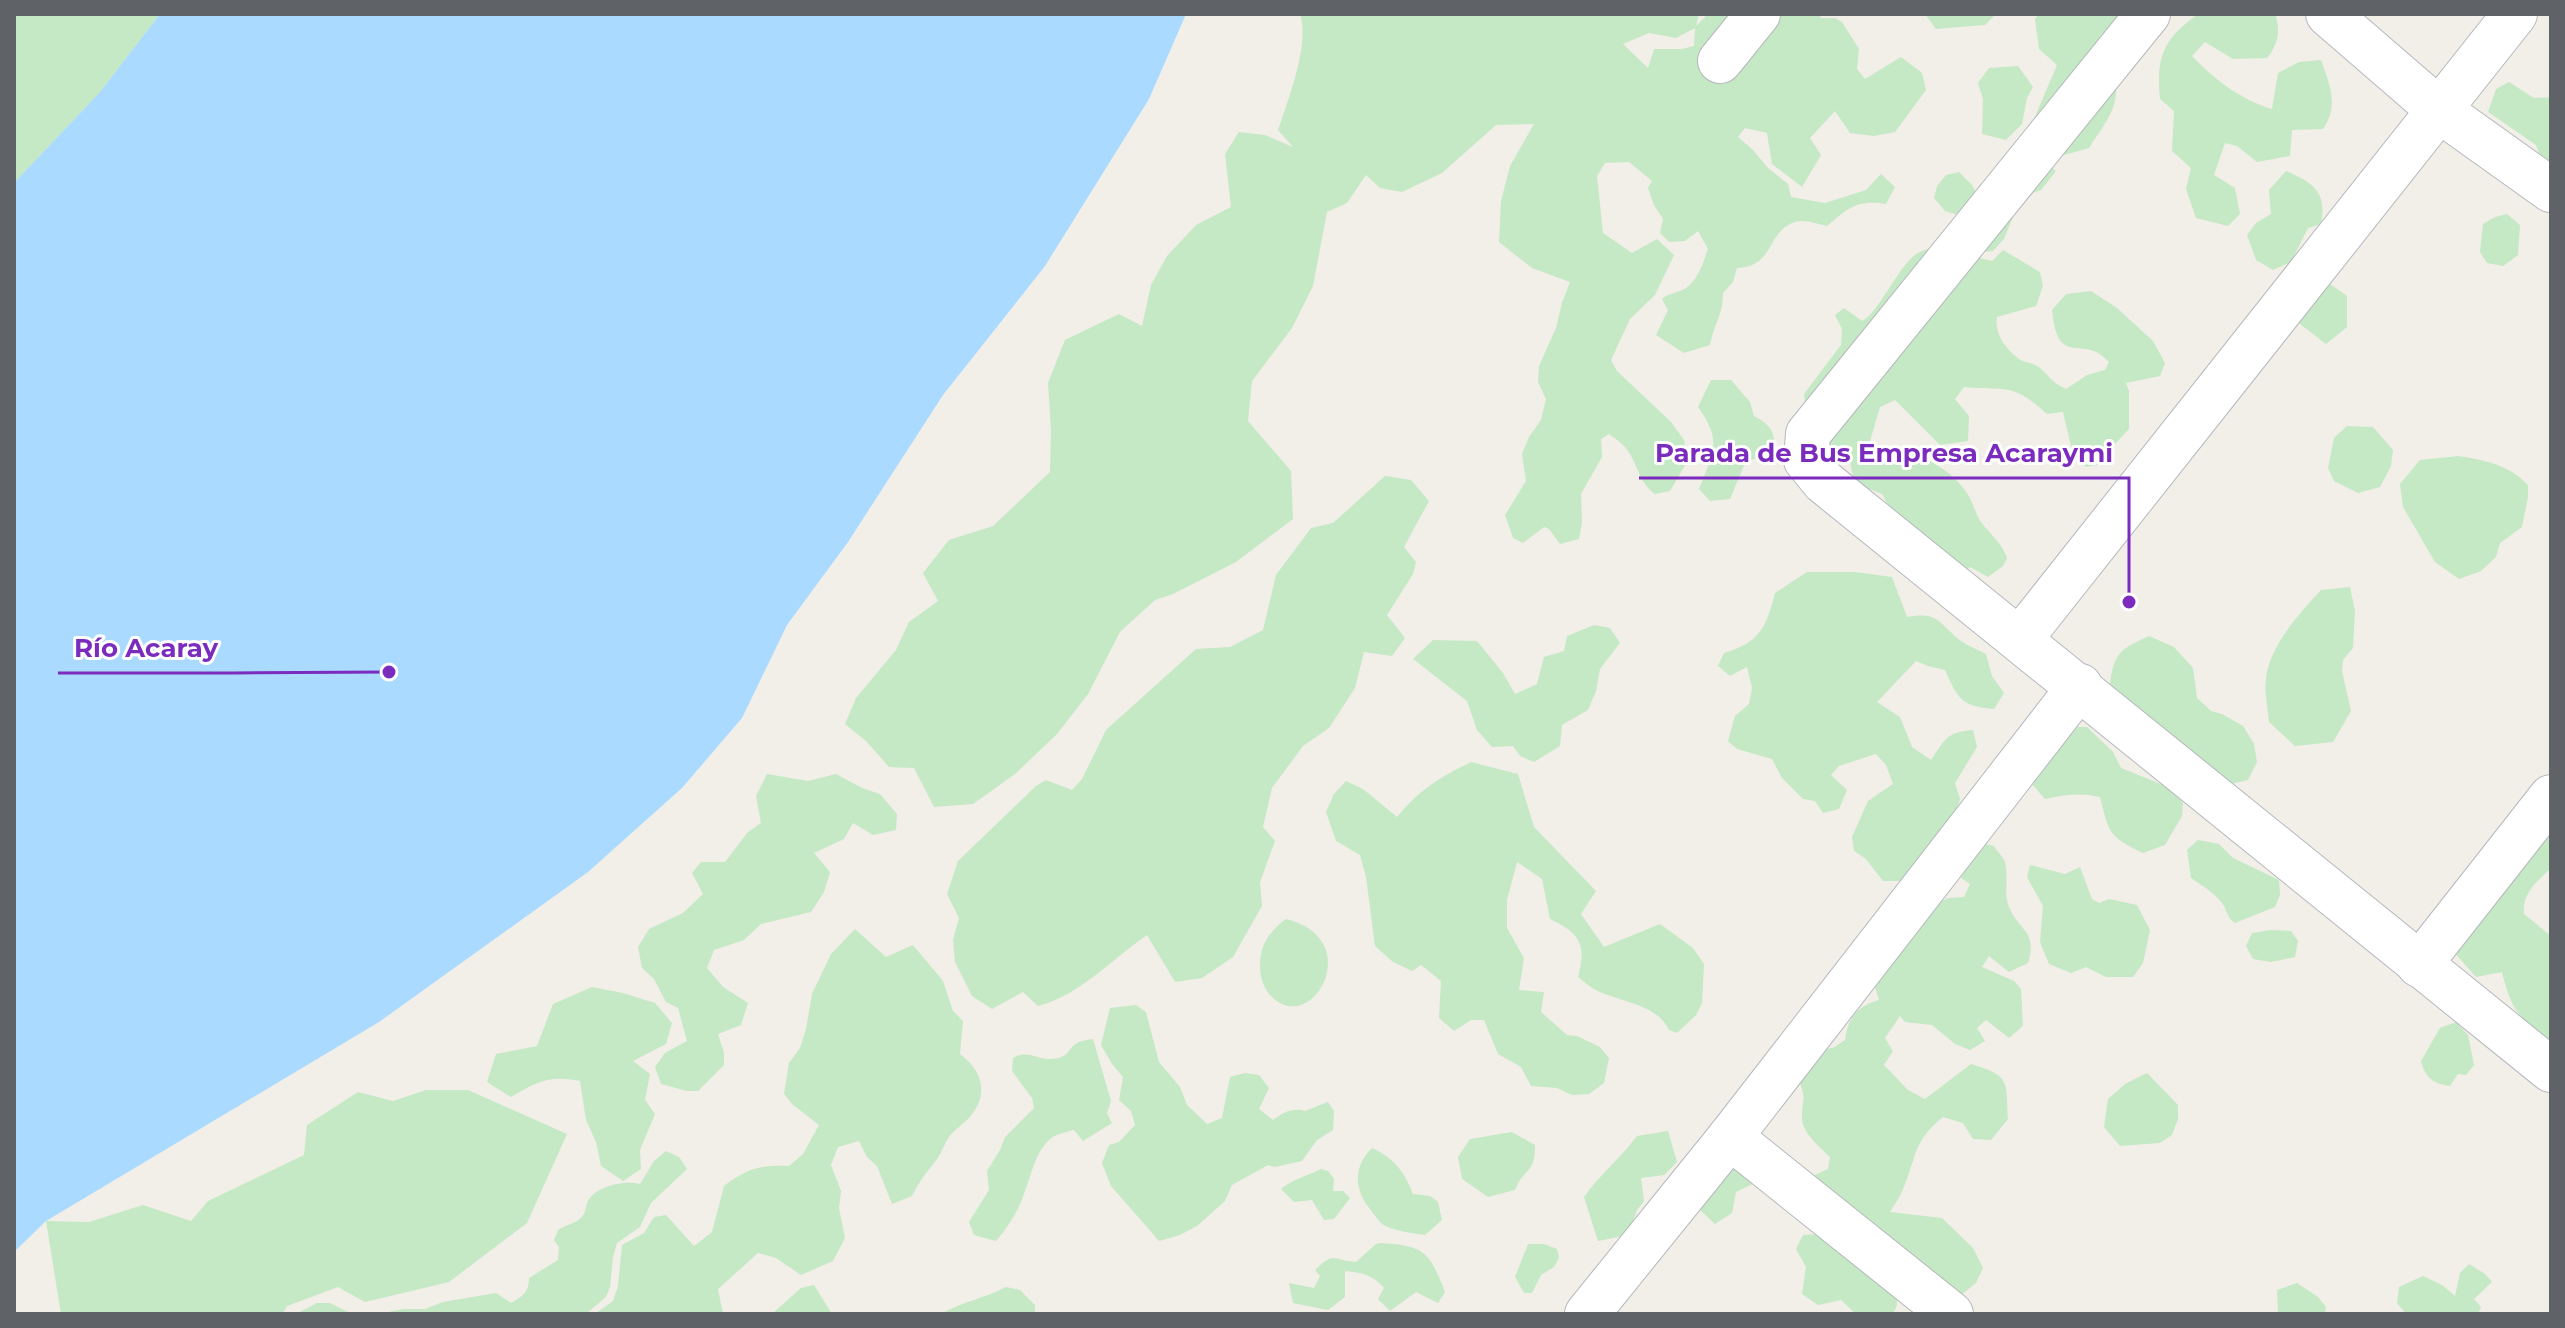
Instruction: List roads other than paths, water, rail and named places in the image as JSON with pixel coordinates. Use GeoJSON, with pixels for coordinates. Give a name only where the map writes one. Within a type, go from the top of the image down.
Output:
{"type":"FeatureCollection","features":[{"type":"Feature","properties":{"kind":"street"},"geometry":{"type":"LineString","coordinates":[[1720,61],[1758,14]]}},
{"type":"Feature","properties":{"kind":"street"},"geometry":{"type":"LineString","coordinates":[[2148,14],[1808,434],[1806,460],[1824,482],[2551,1070]]}},
{"type":"Feature","properties":{"kind":"street"},"geometry":{"type":"LineString","coordinates":[[2328,14],[2439,110],[2551,190]]}},
{"type":"Feature","properties":{"kind":"street"},"geometry":{"type":"LineString","coordinates":[[2020,639],[2515,14]]}},
{"type":"Feature","properties":{"kind":"street"},"geometry":{"type":"LineString","coordinates":[[1587,1314],[1730,1137],[2080,686]]}},
{"type":"Feature","properties":{"kind":"street"},"geometry":{"type":"LineString","coordinates":[[2419,965],[2551,797]]}},
{"type":"Feature","properties":{"kind":"street"},"geometry":{"type":"LineString","coordinates":[[1730,1137],[1951,1314]]}},
{"type":"Feature","properties":{"kind":"water"},"geometry":{"type":"Polygon","coordinates":[[[160,14],[1186,14],[1149,99],[1045,266],[943,395],[848,542],[787,625],[742,718],[682,788],[588,872],[379,1022],[46,1221],[14,1252],[14,183],[100,92],[160,14]]]}},
{"type":"Feature","properties":{"kind":"place","name":"Parada de Bus Empresa Acaraymi"},"geometry":{"type":"Point","coordinates":[2129,602]}},
{"type":"Feature","properties":{"kind":"place","name":"Río Acaray"},"geometry":{"type":"Point","coordinates":[389,672]}}]}
